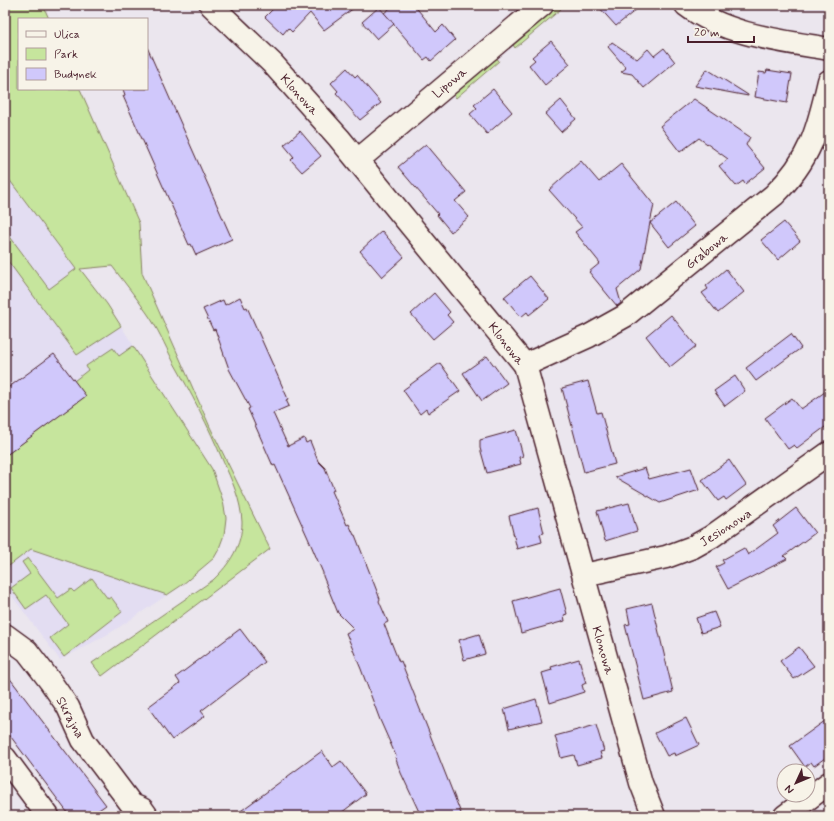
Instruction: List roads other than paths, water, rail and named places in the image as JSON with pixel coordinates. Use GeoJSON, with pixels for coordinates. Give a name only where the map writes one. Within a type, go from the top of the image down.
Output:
{"type":"FeatureCollection","features":[{"type":"Feature","properties":{"kind":"street","name":"Klonowa"},"geometry":{"type":"LineString","coordinates":[[211,5],[273,64],[358,160],[525,365],[641,783],[654,816]]}},
{"type":"Feature","properties":{"kind":"street","name":"Lipowa"},"geometry":{"type":"LineString","coordinates":[[358,160],[542,5]]}},
{"type":"Feature","properties":{"kind":"street"},"geometry":{"type":"LineString","coordinates":[[686,5],[710,21],[729,28],[790,43],[829,49]]}},
{"type":"Feature","properties":{"kind":"street","name":"Grabowa"},"geometry":{"type":"LineString","coordinates":[[525,365],[589,336],[625,316],[774,195],[794,173],[810,146],[820,119],[829,81]]}},
{"type":"Feature","properties":{"kind":"street","name":"Jesionowa"},"geometry":{"type":"LineString","coordinates":[[584,575],[666,556],[693,547],[711,537],[829,453]]}},
{"type":"Feature","properties":{"kind":"street","name":"Skrajna"},"geometry":{"type":"LineString","coordinates":[[5,635],[27,651],[50,681],[68,707],[83,740],[132,812]]}},
{"type":"Feature","properties":{"kind":"street"},"geometry":{"type":"LineString","coordinates":[[5,758],[48,816]]}},
{"type":"Feature","properties":{"kind":"street"},"geometry":{"type":"LineString","coordinates":[[785,816],[829,783]]}}]}
